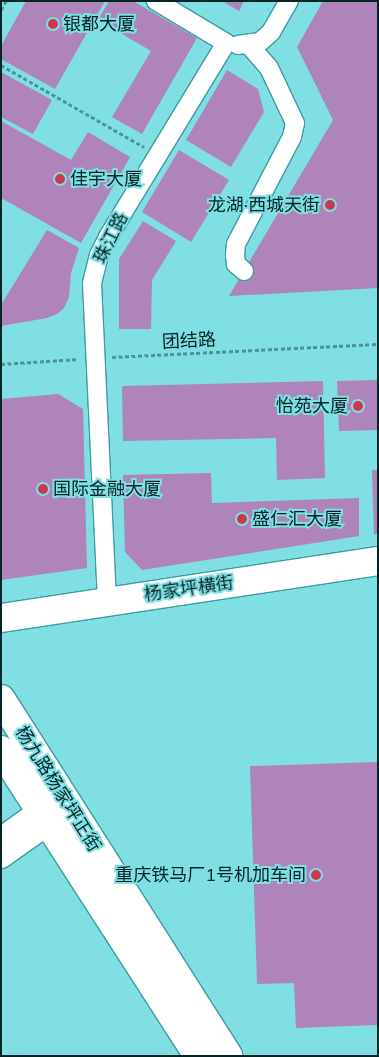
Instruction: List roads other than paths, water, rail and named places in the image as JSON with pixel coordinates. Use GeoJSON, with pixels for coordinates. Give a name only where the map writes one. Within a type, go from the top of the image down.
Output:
{"type":"FeatureCollection","features":[{"type":"Feature","properties":{"kind":"main road","name":"杨家坪横街"},"geometry":{"type":"LineString","coordinates":[[1,618],[378,561]]}},
{"type":"Feature","properties":{"kind":"main road","name":"杨九路杨家坪正街"},"geometry":{"type":"LineString","coordinates":[[1,699],[228,1056]]}},
{"type":"Feature","properties":{"kind":"main road","name":"杨九路杨家坪正街"},"geometry":{"type":"LineString","coordinates":[[1,750],[198,1056]]}},
{"type":"Feature","properties":{"kind":"street"},"geometry":{"type":"LineString","coordinates":[[156,1],[226,42],[248,44],[260,42],[271,32],[289,1]]}},
{"type":"Feature","properties":{"kind":"street","name":"珠江路"},"geometry":{"type":"LineString","coordinates":[[107,601],[92,283],[99,255],[226,42]]}},
{"type":"Feature","properties":{"kind":"street"},"geometry":{"type":"LineString","coordinates":[[244,271],[236,264],[236,244],[292,136],[295,123],[269,68],[248,44]]}},
{"type":"Feature","properties":{"kind":"street"},"geometry":{"type":"LineString","coordinates":[[1,837],[45,816]]}},
{"type":"Feature","properties":{"kind":"street"},"geometry":{"type":"LineString","coordinates":[[1,857],[45,816]]}},
{"type":"Feature","properties":{"kind":"place","name":"银都大厦"},"geometry":{"type":"Point","coordinates":[53,24]}},
{"type":"Feature","properties":{"kind":"place","name":"佳宇大厦"},"geometry":{"type":"Point","coordinates":[60,179]}},
{"type":"Feature","properties":{"kind":"place","name":"龙湖·西城天街"},"geometry":{"type":"Point","coordinates":[330,205]}},
{"type":"Feature","properties":{"kind":"place","name":"怡苑大厦"},"geometry":{"type":"Point","coordinates":[358,406]}},
{"type":"Feature","properties":{"kind":"place","name":"国际金融大厦"},"geometry":{"type":"Point","coordinates":[43,489]}},
{"type":"Feature","properties":{"kind":"place","name":"盛仁汇大厦"},"geometry":{"type":"Point","coordinates":[242,519]}},
{"type":"Feature","properties":{"kind":"place","name":"重庆铁马厂1号机加车间"},"geometry":{"type":"Point","coordinates":[316,875]}}]}
